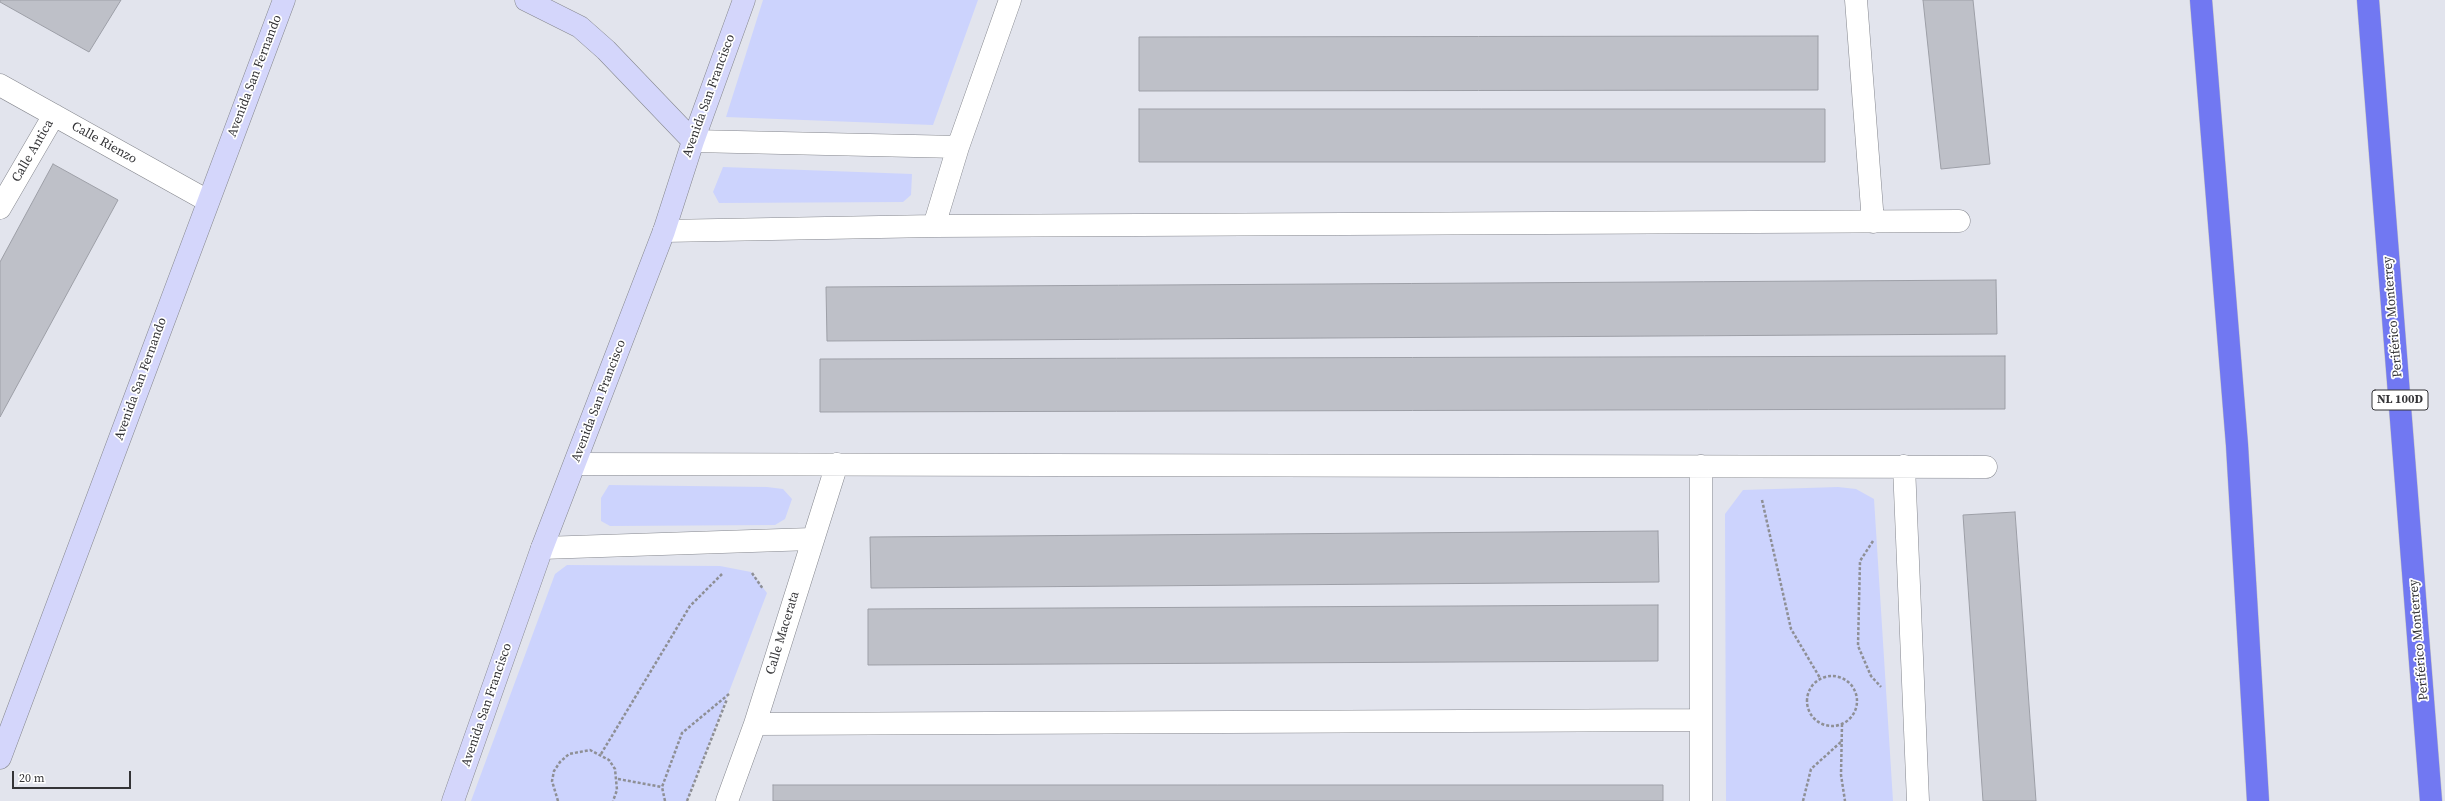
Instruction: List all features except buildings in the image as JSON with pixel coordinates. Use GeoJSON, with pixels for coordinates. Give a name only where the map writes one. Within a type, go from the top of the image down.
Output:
{"type":"FeatureCollection","features":[{"type":"Feature","properties":{"kind":"highway"},"geometry":{"type":"LineString","coordinates":[[2201,0],[2237,445],[2258,801]]}},
{"type":"Feature","properties":{"kind":"highway","name":"Periférico Monterrey"},"geometry":{"type":"LineString","coordinates":[[2368,0],[2431,801]]}},
{"type":"Feature","properties":{"kind":"street","name":"Avenida San Fernando"},"geometry":{"type":"LineString","coordinates":[[0,758],[284,0]]}},
{"type":"Feature","properties":{"kind":"street"},"geometry":{"type":"LineString","coordinates":[[526,0],[580,27],[606,50],[693,141],[958,146]]}},
{"type":"Feature","properties":{"kind":"street","name":"Avenida San Francisco"},"geometry":{"type":"LineString","coordinates":[[453,801],[542,548],[664,231],[693,141],[744,0]]}},
{"type":"Feature","properties":{"kind":"street"},"geometry":{"type":"LineString","coordinates":[[934,226],[958,146],[1010,0]]}},
{"type":"Feature","properties":{"kind":"street"},"geometry":{"type":"LineString","coordinates":[[1856,0],[1873,222]]}},
{"type":"Feature","properties":{"kind":"street","name":"Calle Rienzo"},"geometry":{"type":"LineString","coordinates":[[0,85],[208,201]]}},
{"type":"Feature","properties":{"kind":"street","name":"Calle Antica"},"geometry":{"type":"LineString","coordinates":[[0,208],[54,116]]}},
{"type":"Feature","properties":{"kind":"street"},"geometry":{"type":"LineString","coordinates":[[664,231],[934,226],[1959,221]]}},
{"type":"Feature","properties":{"kind":"street"},"geometry":{"type":"LineString","coordinates":[[575,464],[1986,467]]}},
{"type":"Feature","properties":{"kind":"street","name":"Calle Macerata"},"geometry":{"type":"LineString","coordinates":[[728,801],[755,724],[812,539],[837,464]]}},
{"type":"Feature","properties":{"kind":"street"},"geometry":{"type":"LineString","coordinates":[[1701,466],[1701,801]]}},
{"type":"Feature","properties":{"kind":"street"},"geometry":{"type":"LineString","coordinates":[[1904,466],[1918,801]]}},
{"type":"Feature","properties":{"kind":"street"},"geometry":{"type":"LineString","coordinates":[[542,548],[812,539]]}},
{"type":"Feature","properties":{"kind":"street"},"geometry":{"type":"LineString","coordinates":[[755,724],[1701,720]]}},
{"type":"Feature","properties":{"kind":"path"},"geometry":{"type":"LineString","coordinates":[[1762,498],[1791,629],[1820,678]]}},
{"type":"Feature","properties":{"kind":"path"},"geometry":{"type":"LineString","coordinates":[[1877,543],[1877,535],[1860,561],[1858,646],[1871,676],[1883,690]]}},
{"type":"Feature","properties":{"kind":"path"},"geometry":{"type":"LineString","coordinates":[[601,754],[690,606],[728,568]]}},
{"type":"Feature","properties":{"kind":"path"},"geometry":{"type":"LineString","coordinates":[[751,572],[767,593]]}},
{"type":"Feature","properties":{"kind":"path"},"geometry":{"type":"LineString","coordinates":[[1828,675],[1844,679],[1851,683],[1855,690],[1857,706],[1854,714],[1842,724],[1824,725],[1811,715],[1807,707],[1809,690],[1820,678],[1828,675]]}},
{"type":"Feature","properties":{"kind":"path"},"geometry":{"type":"LineString","coordinates":[[687,801],[731,687]]}},
{"type":"Feature","properties":{"kind":"path"},"geometry":{"type":"LineString","coordinates":[[665,801],[662,787],[682,733],[728,694]]}},
{"type":"Feature","properties":{"kind":"path"},"geometry":{"type":"LineString","coordinates":[[1842,724],[1841,775],[1846,801]]}},
{"type":"Feature","properties":{"kind":"path"},"geometry":{"type":"LineString","coordinates":[[1802,801],[1811,769],[1842,741]]}},
{"type":"Feature","properties":{"kind":"path"},"geometry":{"type":"LineString","coordinates":[[558,801],[554,793],[552,781],[554,771],[560,762],[569,754],[590,750],[601,754],[615,769],[618,779],[617,790],[613,801]]}},
{"type":"Feature","properties":{"kind":"path"},"geometry":{"type":"LineString","coordinates":[[618,779],[662,787]]}},
{"type":"Feature","properties":{"kind":"shaded area"},"geometry":{"type":"Polygon","coordinates":[[[763,0],[978,0],[933,125],[726,117],[763,0]]]}},
{"type":"Feature","properties":{"kind":"shaded area"},"geometry":{"type":"Polygon","coordinates":[[[723,167],[912,174],[911,195],[903,202],[719,203],[713,192],[723,167]]]}},
{"type":"Feature","properties":{"kind":"shaded area"},"geometry":{"type":"Polygon","coordinates":[[[609,485],[767,487],[783,489],[792,499],[785,519],[775,525],[610,526],[601,521],[601,498],[609,485]]]}},
{"type":"Feature","properties":{"kind":"shaded area"},"geometry":{"type":"Polygon","coordinates":[[[1838,487],[1856,489],[1874,499],[1893,801],[1726,801],[1725,514],[1743,490],[1838,487]]]}},
{"type":"Feature","properties":{"kind":"shaded area"},"geometry":{"type":"Polygon","coordinates":[[[567,565],[720,566],[751,572],[767,593],[687,801],[471,801],[555,574],[567,565]]]}}]}
